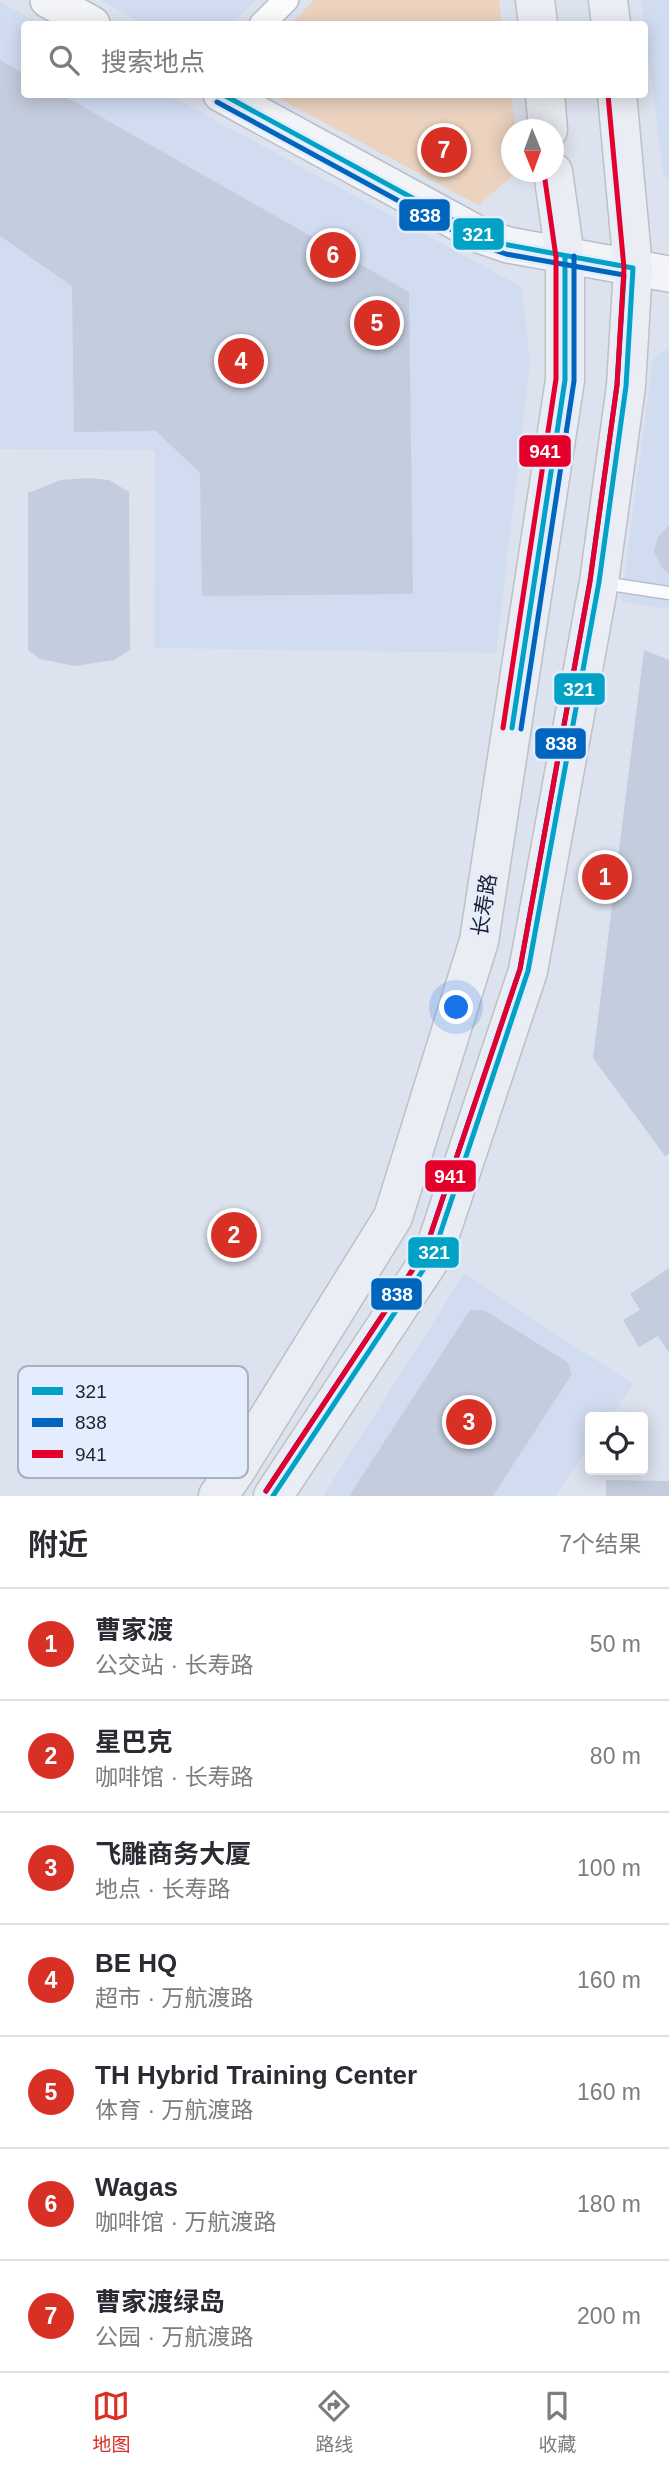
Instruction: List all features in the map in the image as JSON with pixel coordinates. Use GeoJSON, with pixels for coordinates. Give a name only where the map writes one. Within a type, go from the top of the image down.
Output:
{"type":"FeatureCollection","features":[{"type":"Feature","properties":{"kind":"main road"},"geometry":{"type":"LineString","coordinates":[[535,0],[538,21]]}},
{"type":"Feature","properties":{"kind":"main road"},"geometry":{"type":"LineString","coordinates":[[608,0],[611,21]]}},
{"type":"Feature","properties":{"kind":"main road"},"geometry":{"type":"LineString","coordinates":[[545,98],[547,119]]}},
{"type":"Feature","properties":{"kind":"main road"},"geometry":{"type":"LineString","coordinates":[[273,1496],[433,1255],[528,971],[599,582],[626,386],[651,271],[618,98]]}},
{"type":"Feature","properties":{"kind":"main road","name":"长寿路"},"geometry":{"type":"LineString","coordinates":[[248,1451],[393,1217],[479,940],[565,380],[565,256],[554,182]]}},
{"type":"Feature","properties":{"kind":"main road","name":"长寿路"},"geometry":{"type":"LineString","coordinates":[[218,1496],[230,1478]]}},
{"type":"Feature","properties":{"kind":"street"},"geometry":{"type":"LineString","coordinates":[[48,0],[86,21]]}},
{"type":"Feature","properties":{"kind":"street"},"geometry":{"type":"LineString","coordinates":[[265,21],[286,0]]}},
{"type":"Feature","properties":{"kind":"street"},"geometry":{"type":"LineString","coordinates":[[228,98],[482,236],[508,245],[651,271]]}},
{"type":"Feature","properties":{"kind":"lane"},"geometry":{"type":"LineString","coordinates":[[599,582],[669,593]]}},
{"type":"Feature","properties":{"kind":"shaded area"},"geometry":{"type":"Polygon","coordinates":[[[100,0],[256,0],[235,21],[138,21],[100,0]]]}},
{"type":"Feature","properties":{"kind":"shaded area"},"geometry":{"type":"Polygon","coordinates":[[[314,0],[499,0],[502,21],[294,21],[314,0]]]}},
{"type":"Feature","properties":{"kind":"shaded area"},"geometry":{"type":"Polygon","coordinates":[[[641,0],[669,0],[669,183],[663,174],[648,55],[648,21],[644,21],[641,0]]]}},
{"type":"Feature","properties":{"kind":"shaded area"},"geometry":{"type":"Polygon","coordinates":[[[0,2],[35,21],[21,21],[21,98],[175,98],[522,287],[530,364],[496,653],[154,648],[155,450],[0,449],[0,2]]]}},
{"type":"Feature","properties":{"kind":"shaded area"},"geometry":{"type":"Polygon","coordinates":[[[279,98],[511,98],[515,119],[501,119],[501,182],[505,182],[478,205],[279,98]]]}},
{"type":"Feature","properties":{"kind":"shaded area"},"geometry":{"type":"Polygon","coordinates":[[[669,347],[669,609],[621,601],[653,359],[669,347]]]}},
{"type":"Feature","properties":{"kind":"shaded area"},"geometry":{"type":"Polygon","coordinates":[[[464,1274],[633,1384],[613,1412],[585,1412],[585,1452],[555,1496],[323,1496],[464,1274]]]}},
{"type":"Feature","properties":{"kind":"building"},"geometry":{"type":"Polygon","coordinates":[[[0,60],[21,72],[21,98],[68,98],[409,292],[413,594],[202,596],[200,473],[156,431],[74,432],[72,286],[0,236],[0,60]]]}},
{"type":"Feature","properties":{"kind":"building"},"geometry":{"type":"Polygon","coordinates":[[[61,480],[109,480],[129,492],[130,650],[114,660],[75,666],[40,659],[28,650],[28,493],[61,480]]]}},
{"type":"Feature","properties":{"kind":"building"},"geometry":{"type":"Polygon","coordinates":[[[669,525],[669,574],[661,567],[654,551],[658,537],[669,525]]]}},
{"type":"Feature","properties":{"kind":"building"},"geometry":{"type":"Polygon","coordinates":[[[644,650],[669,660],[669,1154],[665,1156],[593,1058],[644,650]]]}},
{"type":"Feature","properties":{"kind":"building"},"geometry":{"type":"Polygon","coordinates":[[[669,1268],[669,1353],[658,1336],[639,1347],[623,1320],[640,1310],[630,1294],[669,1268]]]}},
{"type":"Feature","properties":{"kind":"building"},"geometry":{"type":"Polygon","coordinates":[[[470,1310],[484,1310],[567,1362],[572,1374],[493,1496],[349,1496],[470,1310]]]}},
{"type":"Feature","properties":{"kind":"building"},"geometry":{"type":"Polygon","coordinates":[[[606,1480],[669,1481],[669,1496],[606,1496],[606,1480]]]}},
{"type":"Feature","properties":{"kind":"transit line","name":"321"},"geometry":{"type":"LineString","coordinates":[[229,98],[482,236],[508,245],[633,268],[626,386],[599,582],[528,971],[433,1255],[273,1496]]}},
{"type":"Feature","properties":{"kind":"transit line","name":"941"},"geometry":{"type":"LineString","coordinates":[[266,1491],[425,1251],[520,969],[590,581],[617,385],[624,268],[608,98]]}},
{"type":"Feature","properties":{"kind":"transit line","name":"838"},"geometry":{"type":"LineString","coordinates":[[217,102],[478,244],[506,254],[624,275],[617,385],[590,581],[520,969],[425,1251],[266,1491]]}},
{"type":"Feature","properties":{"kind":"transit line","name":"941"},"geometry":{"type":"LineString","coordinates":[[503,728],[556,379],[556,257],[545,182]]}},
{"type":"Feature","properties":{"kind":"transit line","name":"321"},"geometry":{"type":"LineString","coordinates":[[512,728],[565,380],[565,256]]}},
{"type":"Feature","properties":{"kind":"transit line","name":"838"},"geometry":{"type":"LineString","coordinates":[[521,729],[574,381],[574,256]]}},
{"type":"Feature","properties":{"kind":"place","name":"曹家渡绿岛"},"geometry":{"type":"Point","coordinates":[444,150]}},
{"type":"Feature","properties":{"kind":"place","name":"Wagas"},"geometry":{"type":"Point","coordinates":[333,255]}},
{"type":"Feature","properties":{"kind":"place","name":"TH Hybrid Training Center"},"geometry":{"type":"Point","coordinates":[377,323]}},
{"type":"Feature","properties":{"kind":"place","name":"BE HQ"},"geometry":{"type":"Point","coordinates":[241,361]}},
{"type":"Feature","properties":{"kind":"place","name":"曹家渡"},"geometry":{"type":"Point","coordinates":[605,877]}},
{"type":"Feature","properties":{"kind":"place","name":"星巴克"},"geometry":{"type":"Point","coordinates":[234,1235]}},
{"type":"Feature","properties":{"kind":"place","name":"飞雕商务大厦"},"geometry":{"type":"Point","coordinates":[469,1422]}}]}
